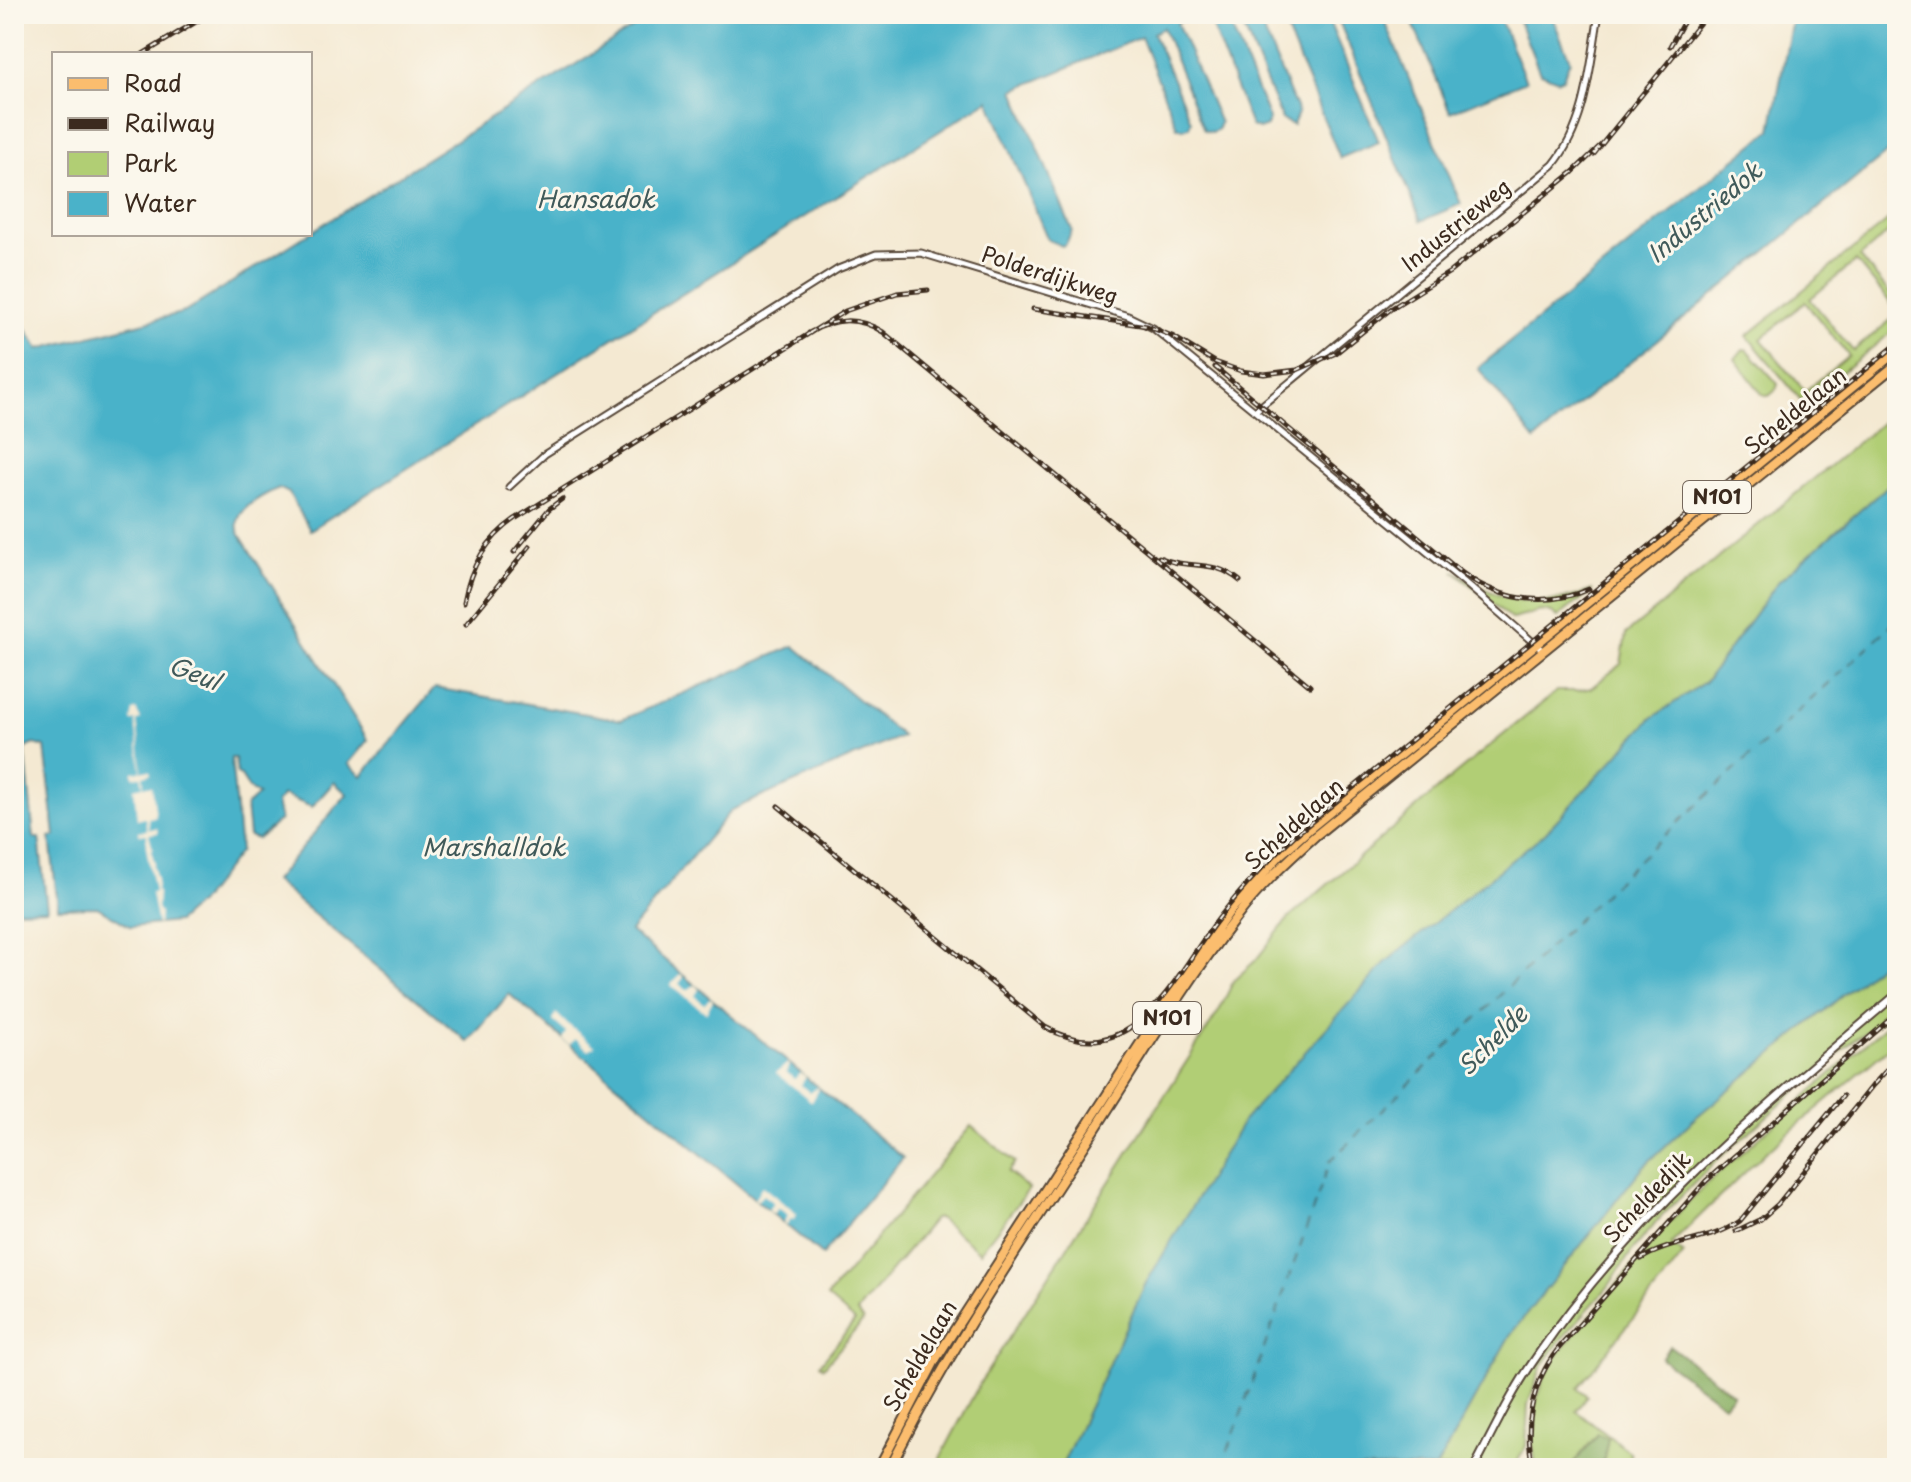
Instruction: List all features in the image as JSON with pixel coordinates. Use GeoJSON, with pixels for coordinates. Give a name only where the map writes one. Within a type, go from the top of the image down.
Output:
{"type":"FeatureCollection","features":[{"type":"Feature","properties":{"kind":"main road","name":"Scheldelaan"},"geometry":{"type":"LineString","coordinates":[[1175,998],[1264,884],[1315,836],[1897,351]]}},
{"type":"Feature","properties":{"kind":"main road","name":"Scheldelaan"},"geometry":{"type":"LineString","coordinates":[[1539,647],[1897,364]]}},
{"type":"Feature","properties":{"kind":"main road","name":"Scheldelaan"},"geometry":{"type":"LineString","coordinates":[[879,1468],[1229,912],[1280,855],[1410,748],[1482,695]]}},
{"type":"Feature","properties":{"kind":"main road"},"geometry":{"type":"LineString","coordinates":[[1410,748],[1420,751]]}},
{"type":"Feature","properties":{"kind":"main road","name":"Scheldelaan"},"geometry":{"type":"LineString","coordinates":[[890,1468],[899,1439]]}},
{"type":"Feature","properties":{"kind":"street","name":"Industrieweg"},"geometry":{"type":"LineString","coordinates":[[1255,411],[1553,165],[1569,141],[1580,113],[1599,14]]}},
{"type":"Feature","properties":{"kind":"street","name":"Polderdijkweg"},"geometry":{"type":"LineString","coordinates":[[509,487],[545,454],[838,269],[863,257],[889,252],[921,253],[1046,288],[1150,326],[1539,647]]}},
{"type":"Feature","properties":{"kind":"street","name":"Scheldedijk"},"geometry":{"type":"LineString","coordinates":[[1474,1468],[1538,1354],[1655,1212],[1725,1142],[1897,994]]}},
{"type":"Feature","properties":{"kind":"green space"},"geometry":{"type":"Polygon","coordinates":[[[1897,213],[1897,225],[1860,257],[1897,302],[1897,311],[1856,261],[1810,299],[1853,351],[1897,315],[1897,328],[1801,400],[1747,336],[1897,213]],[[1805,302],[1761,339],[1805,391],[1849,356],[1805,302]]]}},
{"type":"Feature","properties":{"kind":"green space"},"geometry":{"type":"Polygon","coordinates":[[[1743,349],[1748,350],[1778,384],[1769,396],[1762,394],[1735,359],[1743,349]]]}},
{"type":"Feature","properties":{"kind":"green space"},"geometry":{"type":"Polygon","coordinates":[[[1897,410],[1897,478],[1779,581],[1706,681],[1652,718],[1545,833],[1146,1283],[1061,1468],[935,1468],[980,1383],[1219,1011],[1234,980],[1255,961],[1288,919],[1454,775],[1557,691],[1591,688],[1621,664],[1626,634],[1897,410]]]}},
{"type":"Feature","properties":{"kind":"green space"},"geometry":{"type":"Polygon","coordinates":[[[1811,426],[1784,451],[1548,640],[1811,426]]]}},
{"type":"Feature","properties":{"kind":"green space"},"geometry":{"type":"Polygon","coordinates":[[[1454,571],[1500,595],[1527,601],[1553,601],[1593,590],[1558,617],[1541,611],[1511,619],[1454,571]]]}},
{"type":"Feature","properties":{"kind":"green space"},"geometry":{"type":"Polygon","coordinates":[[[1897,950],[1895,1012],[1854,1040],[1716,1161],[1661,1217],[1632,1251],[1608,1287],[1559,1342],[1541,1368],[1528,1404],[1526,1446],[1514,1468],[1436,1468],[1510,1335],[1642,1168],[1695,1118],[1897,950]]]}},
{"type":"Feature","properties":{"kind":"green space"},"geometry":{"type":"Polygon","coordinates":[[[1890,1022],[1897,1032],[1897,1041],[1766,1152],[1671,1244],[1684,1254],[1578,1388],[1587,1396],[1576,1411],[1630,1452],[1632,1462],[1640,1468],[1598,1468],[1604,1459],[1598,1434],[1570,1468],[1536,1468],[1532,1440],[1535,1405],[1544,1377],[1560,1351],[1706,1184],[1890,1022]]]}},
{"type":"Feature","properties":{"kind":"green space"},"geometry":{"type":"Polygon","coordinates":[[[971,1126],[1015,1162],[1008,1172],[1029,1189],[980,1252],[939,1218],[934,1219],[857,1312],[863,1321],[824,1367],[820,1364],[855,1321],[827,1297],[971,1126]]]}},
{"type":"Feature","properties":{"kind":"green space"},"geometry":{"type":"Polygon","coordinates":[[[1670,1346],[1733,1394],[1724,1405],[1661,1358],[1670,1346]]]}},
{"type":"Feature","properties":{"kind":"green space"},"geometry":{"type":"Polygon","coordinates":[[[1598,1434],[1608,1438],[1604,1459],[1598,1468],[1570,1468],[1598,1434]]]}},
{"type":"Feature","properties":{"kind":"water"},"geometry":{"type":"Polygon","coordinates":[[[655,14],[1197,14],[1177,23],[1220,123],[1217,130],[1204,130],[1163,28],[1153,33],[1191,121],[1189,127],[1177,127],[1141,37],[1014,90],[1072,230],[1066,244],[1062,246],[1048,240],[989,100],[310,530],[289,493],[279,488],[248,506],[238,519],[240,535],[368,740],[348,764],[362,776],[435,688],[621,720],[794,646],[902,736],[731,810],[630,931],[903,1158],[822,1255],[509,994],[468,1042],[274,881],[347,794],[334,782],[312,807],[283,795],[276,803],[280,820],[257,839],[249,836],[246,806],[258,795],[237,774],[235,758],[231,758],[240,851],[202,900],[177,922],[131,927],[97,907],[58,908],[50,838],[55,836],[45,747],[35,744],[25,748],[34,838],[39,838],[47,909],[14,910],[14,310],[39,349],[185,312],[305,236],[312,236],[312,231],[655,14]]]}},
{"type":"Feature","properties":{"kind":"water"},"geometry":{"type":"Polygon","coordinates":[[[1207,14],[1225,14],[1228,19],[1269,119],[1267,126],[1259,129],[1251,126],[1207,14]]]}},
{"type":"Feature","properties":{"kind":"water"},"geometry":{"type":"Polygon","coordinates":[[[1238,14],[1257,14],[1298,113],[1293,125],[1282,120],[1238,14]]]}},
{"type":"Feature","properties":{"kind":"water"},"geometry":{"type":"Polygon","coordinates":[[[1280,14],[1326,14],[1379,142],[1340,158],[1280,14]]]}},
{"type":"Feature","properties":{"kind":"water"},"geometry":{"type":"Polygon","coordinates":[[[1336,14],[1382,14],[1461,204],[1421,221],[1336,14]]]}},
{"type":"Feature","properties":{"kind":"water"},"geometry":{"type":"Polygon","coordinates":[[[1409,14],[1498,14],[1526,81],[1450,112],[1409,14]]]}},
{"type":"Feature","properties":{"kind":"water"},"geometry":{"type":"Polygon","coordinates":[[[1516,14],[1551,14],[1570,60],[1563,78],[1558,80],[1540,73],[1516,14]]]}},
{"type":"Feature","properties":{"kind":"water","name":"Industriedok"},"geometry":{"type":"Polygon","coordinates":[[[1793,14],[1897,14],[1897,126],[1893,148],[1535,440],[1478,368],[1771,130],[1793,14]]]}},
{"type":"Feature","properties":{"kind":"water","name":"Schelde"},"geometry":{"type":"Polygon","coordinates":[[[1897,478],[1897,950],[1695,1118],[1642,1168],[1510,1335],[1436,1468],[1061,1468],[1146,1283],[1244,1120],[1386,962],[1545,833],[1652,718],[1706,681],[1779,581],[1897,478]]]}},
{"type":"Feature","properties":{"kind":"pier"},"geometry":{"type":"Polygon","coordinates":[[[136,710],[141,720],[137,721],[142,771],[150,771],[151,774],[143,776],[144,786],[152,786],[156,817],[148,818],[149,829],[157,828],[158,833],[149,834],[157,880],[159,924],[151,893],[154,892],[146,846],[147,834],[139,835],[139,831],[147,830],[145,818],[137,819],[134,788],[143,786],[141,776],[133,777],[133,772],[141,771],[135,721],[131,721],[136,710]]]}},
{"type":"Feature","properties":{"kind":"pier"},"geometry":{"type":"Polygon","coordinates":[[[681,974],[684,977],[679,984],[687,990],[695,985],[699,989],[695,996],[704,1004],[710,998],[713,1000],[706,1013],[670,985],[681,974]]]}},
{"type":"Feature","properties":{"kind":"pier"},"geometry":{"type":"Polygon","coordinates":[[[556,1013],[595,1046],[588,1050],[576,1039],[569,1045],[562,1039],[566,1032],[553,1021],[556,1013]]]}},
{"type":"Feature","properties":{"kind":"pier"},"geometry":{"type":"Polygon","coordinates":[[[788,1063],[786,1072],[794,1079],[801,1073],[806,1077],[801,1085],[810,1093],[817,1087],[819,1089],[812,1102],[776,1073],[788,1063]]]}},
{"type":"Feature","properties":{"kind":"pier"},"geometry":{"type":"Polygon","coordinates":[[[762,1186],[797,1214],[794,1220],[791,1219],[786,1225],[783,1223],[788,1215],[778,1208],[773,1214],[768,1210],[773,1203],[763,1195],[757,1201],[754,1199],[762,1186]]]}},
{"type":"Feature","properties":{"kind":"ferry route"},"geometry":{"type":"LineString","coordinates":[[1222,1468],[1330,1161],[1655,844],[1897,620]]}},
{"type":"Feature","properties":{"kind":"railway"},"geometry":{"type":"LineString","coordinates":[[146,52],[209,14]]}},
{"type":"Feature","properties":{"kind":"railway"},"geometry":{"type":"LineString","coordinates":[[1670,46],[1688,14]]}},
{"type":"Feature","properties":{"kind":"railway"},"geometry":{"type":"LineString","coordinates":[[1594,154],[1707,14]]}},
{"type":"Feature","properties":{"kind":"railway"},"geometry":{"type":"LineString","coordinates":[[1033,309],[1147,326],[1172,336],[1215,362],[1241,371],[1264,374],[1297,370],[1336,353],[1392,308],[1450,272],[1573,172],[1601,145]]}},
{"type":"Feature","properties":{"kind":"railway"},"geometry":{"type":"LineString","coordinates":[[464,602],[470,578],[481,555],[515,519],[845,311],[897,293],[928,290]]}},
{"type":"Feature","properties":{"kind":"railway"},"geometry":{"type":"LineString","coordinates":[[809,333],[828,324],[846,321],[864,323],[883,332],[1310,686]]}},
{"type":"Feature","properties":{"kind":"railway"},"geometry":{"type":"LineString","coordinates":[[778,806],[1045,1027],[1076,1039],[1103,1039],[1127,1030],[1148,1014],[1167,992],[1234,899],[1294,836],[1897,344]]}},
{"type":"Feature","properties":{"kind":"railway"},"geometry":{"type":"LineString","coordinates":[[1215,367],[1457,569],[1487,588],[1520,598],[1537,599],[1554,599],[1589,589]]}},
{"type":"Feature","properties":{"kind":"railway"},"geometry":{"type":"LineString","coordinates":[[514,552],[549,509],[562,499]]}},
{"type":"Feature","properties":{"kind":"railway"},"geometry":{"type":"LineString","coordinates":[[466,624],[530,546]]}},
{"type":"Feature","properties":{"kind":"railway"},"geometry":{"type":"LineString","coordinates":[[1159,557],[1219,569],[1240,581]]}},
{"type":"Feature","properties":{"kind":"railway"},"geometry":{"type":"LineString","coordinates":[[1533,1468],[1529,1437],[1532,1406],[1541,1376],[1558,1349],[1706,1181],[1897,1013]]}},
{"type":"Feature","properties":{"kind":"railway"},"geometry":{"type":"LineString","coordinates":[[1736,1231],[1761,1219],[1778,1204],[1897,1059]]}},
{"type":"Feature","properties":{"kind":"railway"},"geometry":{"type":"LineString","coordinates":[[1641,1259],[1665,1248],[1716,1233],[1740,1221],[1843,1096]]}},
{"type":"Feature","properties":{"kind":"water label","name":"Hansadok"},"geometry":{"type":"Point","coordinates":[596,200]}},
{"type":"Feature","properties":{"kind":"water label","name":"Geul"},"geometry":{"type":"Point","coordinates":[194,674]}},
{"type":"Feature","properties":{"kind":"water label","name":"Marshalldok"},"geometry":{"type":"Point","coordinates":[494,848]}}]}
